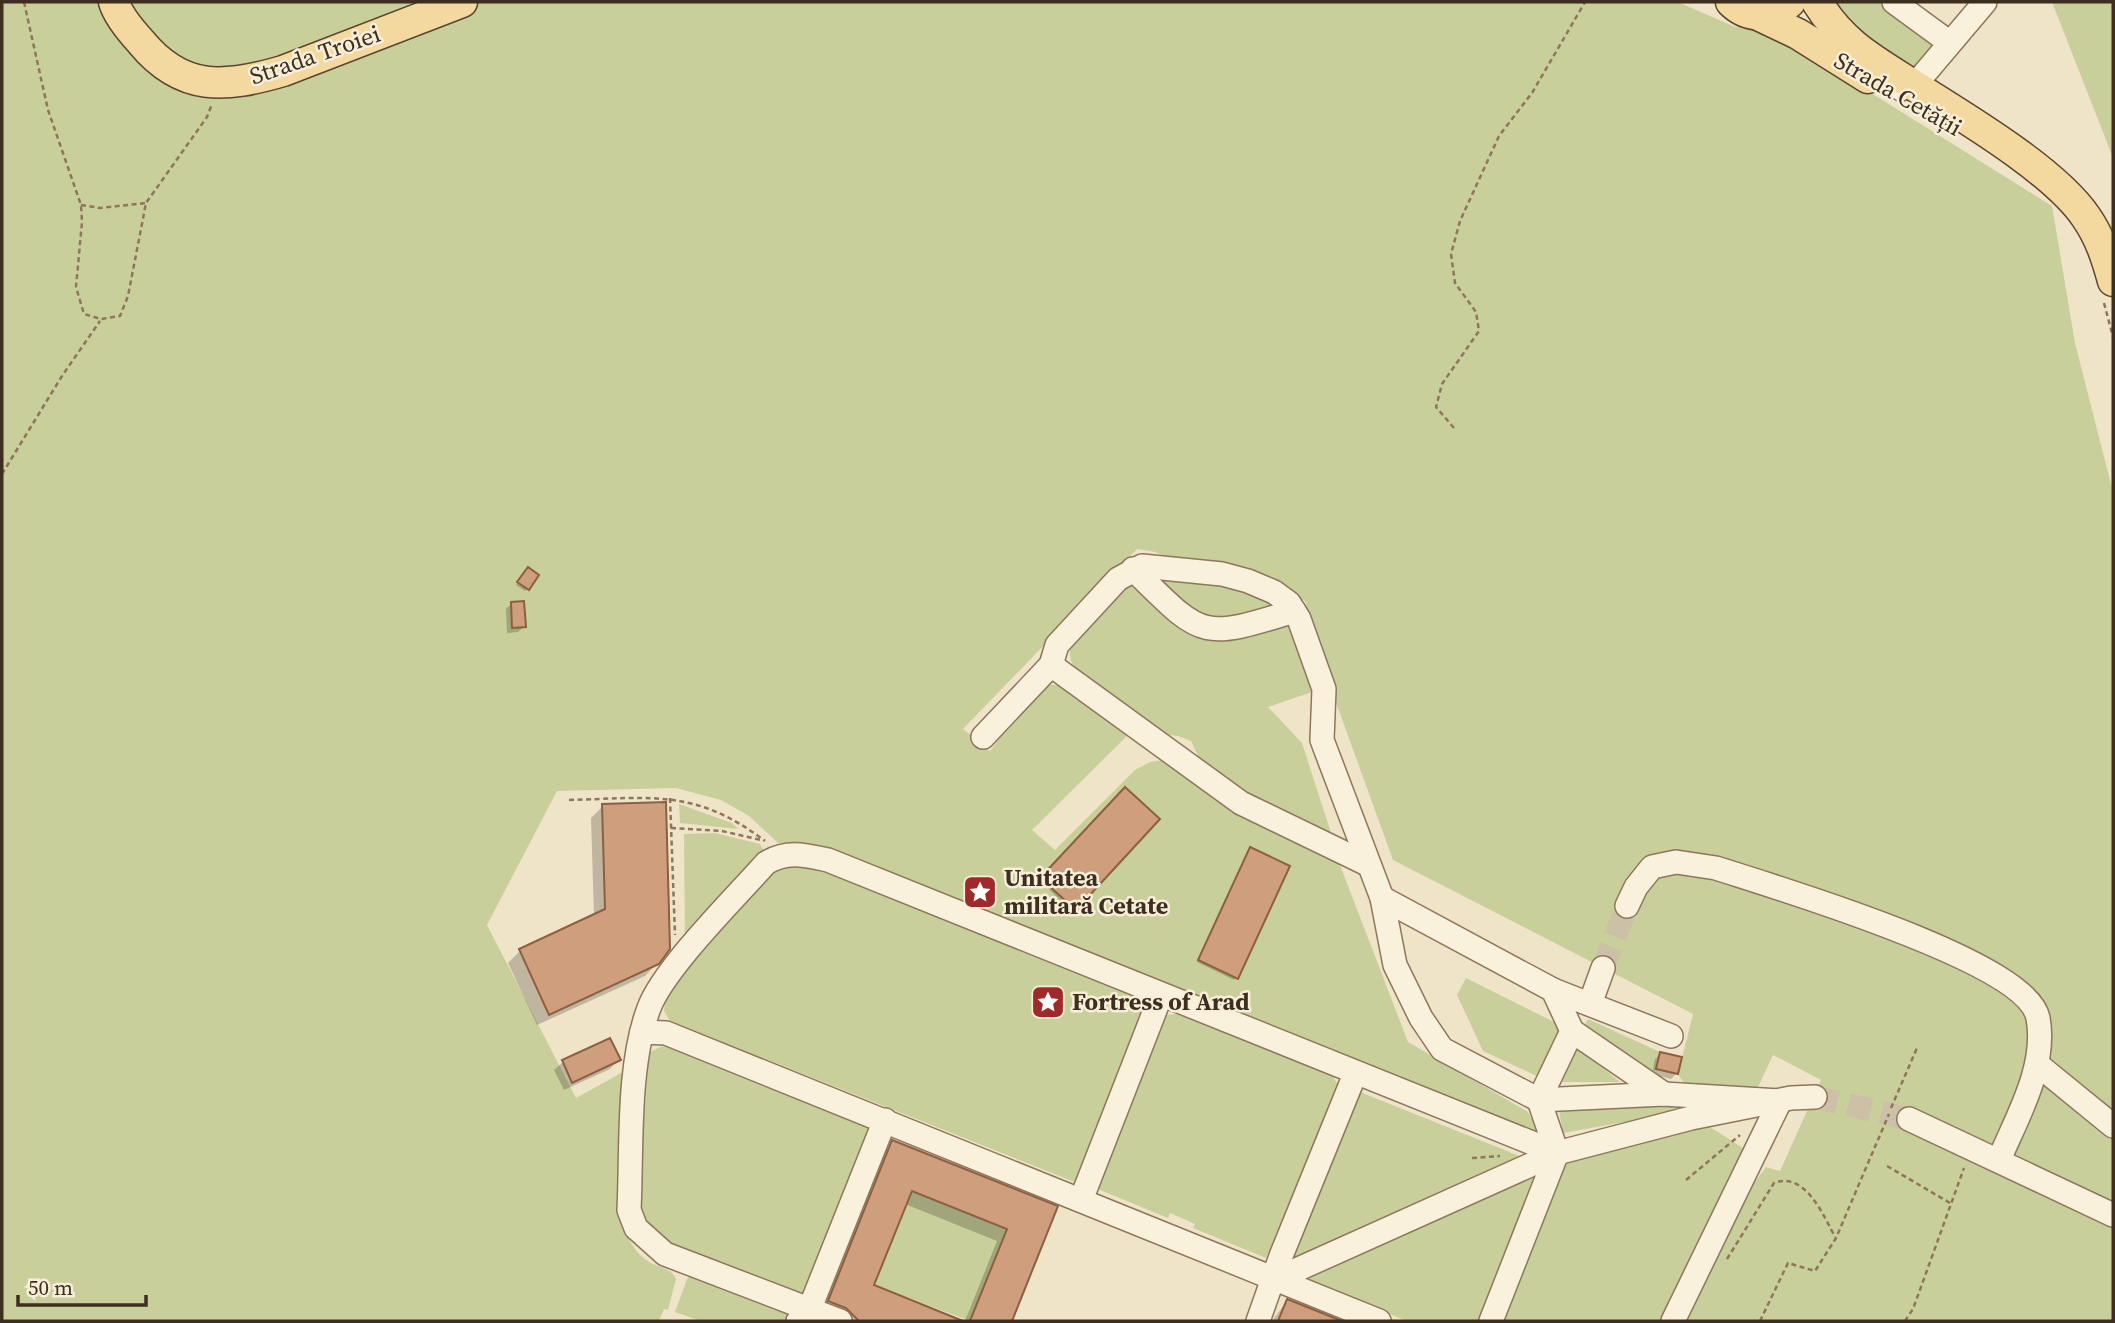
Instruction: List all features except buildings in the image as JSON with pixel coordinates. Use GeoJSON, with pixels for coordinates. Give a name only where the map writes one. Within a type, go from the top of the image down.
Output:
{"type":"FeatureCollection","features":[{"type":"Feature","properties":{"kind":"main road","name":"Strada Troiei"},"geometry":{"type":"LineString","coordinates":[[114,2],[134,34],[170,72],[222,83],[283,71],[463,2]]}},
{"type":"Feature","properties":{"kind":"main road","name":"Strada Cetății"},"geometry":{"type":"LineString","coordinates":[[1743,8],[1775,12],[1790,2]]}},
{"type":"Feature","properties":{"kind":"main road","name":"Strada Cetății"},"geometry":{"type":"LineString","coordinates":[[1817,2],[1847,41],[2065,190],[2088,219],[2101,242],[2108,290]]}},
{"type":"Feature","properties":{"kind":"main road","name":"Strada Cetății"},"geometry":{"type":"LineString","coordinates":[[1743,8],[1798,34],[1914,107],[2042,172]]}},
{"type":"Feature","properties":{"kind":"lane"},"geometry":{"type":"LineString","coordinates":[[1894,2],[1950,43]]}},
{"type":"Feature","properties":{"kind":"lane"},"geometry":{"type":"LineString","coordinates":[[1818,47],[1841,53],[1891,86],[1906,89],[1914,85],[1985,2]]}},
{"type":"Feature","properties":{"kind":"lane"},"geometry":{"type":"LineString","coordinates":[[983,737],[1051,665],[1057,645],[1118,579],[1133,569],[1142,566],[1222,574],[1274,592],[1294,611],[1324,689],[1322,740],[1382,898],[1395,965],[1421,1018],[1442,1049],[1539,1100],[1664,1094],[1780,1101]]}},
{"type":"Feature","properties":{"kind":"lane"},"geometry":{"type":"LineString","coordinates":[[1133,569],[1180,615],[1210,630],[1243,628],[1294,611]]}},
{"type":"Feature","properties":{"kind":"lane"},"geometry":{"type":"LineString","coordinates":[[1051,665],[1241,803],[1367,864]]}},
{"type":"Feature","properties":{"kind":"lane"},"geometry":{"type":"LineString","coordinates":[[839,1321],[804,1315],[665,1254],[636,1228],[629,1210],[636,1076],[642,1031],[649,1006],[676,967],[766,863],[773,848],[828,860],[1557,1153]]}},
{"type":"Feature","properties":{"kind":"lane"},"geometry":{"type":"LineString","coordinates":[[1627,906],[1636,887],[1652,867],[1676,862],[1716,868],[1948,949],[2028,998],[2038,1017],[2036,1064],[1999,1160]]}},
{"type":"Feature","properties":{"kind":"lane"},"geometry":{"type":"LineString","coordinates":[[1382,898],[1553,989],[1671,1036]]}},
{"type":"Feature","properties":{"kind":"lane"},"geometry":{"type":"LineString","coordinates":[[1590,1004],[1603,968]]}},
{"type":"Feature","properties":{"kind":"lane"},"geometry":{"type":"LineString","coordinates":[[1553,989],[1573,1031],[1664,1094]]}},
{"type":"Feature","properties":{"kind":"lane"},"geometry":{"type":"LineString","coordinates":[[1081,1200],[1161,995]]}},
{"type":"Feature","properties":{"kind":"lane"},"geometry":{"type":"LineString","coordinates":[[642,1031],[666,1033],[1379,1321]]}},
{"type":"Feature","properties":{"kind":"lane"},"geometry":{"type":"LineString","coordinates":[[1491,1321],[1557,1153],[1539,1100],[1573,1031]]}},
{"type":"Feature","properties":{"kind":"lane"},"geometry":{"type":"LineString","coordinates":[[2036,1064],[2113,1126]]}},
{"type":"Feature","properties":{"kind":"lane"},"geometry":{"type":"LineString","coordinates":[[1258,1321],[1281,1256],[1355,1074]]}},
{"type":"Feature","properties":{"kind":"lane"},"geometry":{"type":"LineString","coordinates":[[1274,1280],[1557,1153],[1691,1118],[1815,1097]]}},
{"type":"Feature","properties":{"kind":"lane"},"geometry":{"type":"LineString","coordinates":[[1673,1321],[1780,1101]]}},
{"type":"Feature","properties":{"kind":"lane"},"geometry":{"type":"LineString","coordinates":[[1909,1119],[2113,1215]]}},
{"type":"Feature","properties":{"kind":"lane"},"geometry":{"type":"LineString","coordinates":[[804,1315],[885,1120]]}},
{"type":"Feature","properties":{"kind":"path"},"geometry":{"type":"LineString","coordinates":[[24,2],[48,110],[81,205],[76,287],[84,314],[101,319],[120,316],[128,296],[146,203],[207,117],[222,83]]}},
{"type":"Feature","properties":{"kind":"path"},"geometry":{"type":"LineString","coordinates":[[1454,428],[1436,407],[1442,384],[1479,331],[1476,312],[1455,283],[1451,254],[1460,221],[1499,136],[1532,93],[1585,2]]}},
{"type":"Feature","properties":{"kind":"path"},"geometry":{"type":"LineString","coordinates":[[81,205],[100,208],[146,203]]}},
{"type":"Feature","properties":{"kind":"path"},"geometry":{"type":"LineString","coordinates":[[2108,290],[2113,337]]}},
{"type":"Feature","properties":{"kind":"path"},"geometry":{"type":"LineString","coordinates":[[2,474],[62,376],[101,319]]}},
{"type":"Feature","properties":{"kind":"path"},"geometry":{"type":"LineString","coordinates":[[569,800],[670,798],[691,801],[739,822],[773,848]]}},
{"type":"Feature","properties":{"kind":"path"},"geometry":{"type":"LineString","coordinates":[[670,798],[676,967]]}},
{"type":"Feature","properties":{"kind":"path"},"geometry":{"type":"LineString","coordinates":[[671,828],[723,831],[773,848]]}},
{"type":"Feature","properties":{"kind":"path"},"geometry":{"type":"LineString","coordinates":[[1760,1321],[1788,1263],[1815,1271],[1836,1238],[1917,1048]]}},
{"type":"Feature","properties":{"kind":"path"},"geometry":{"type":"LineString","coordinates":[[1493,1128],[1496,1180]]}},
{"type":"Feature","properties":{"kind":"path"},"geometry":{"type":"LineString","coordinates":[[1686,1180],[1742,1133]]}},
{"type":"Feature","properties":{"kind":"path"},"geometry":{"type":"LineString","coordinates":[[1905,1321],[1913,1309],[1972,1147]]}},
{"type":"Feature","properties":{"kind":"path"},"geometry":{"type":"LineString","coordinates":[[1887,1166],[1950,1203]]}},
{"type":"Feature","properties":{"kind":"path"},"geometry":{"type":"LineString","coordinates":[[1702,1262],[1725,1262],[1774,1184],[1783,1180],[1796,1183],[1817,1203],[1836,1238]]}},
{"type":"Feature","properties":{"kind":"green space"},"geometry":{"type":"Polygon","coordinates":[[[2,2],[1678,2],[1733,26],[1780,36],[2052,206],[2075,343],[2113,492],[2113,1321],[1685,1321],[1740,1202],[1766,1167],[1780,1171],[1821,1080],[1773,1055],[1758,1087],[1736,1092],[1686,1086],[1678,1074],[1693,1014],[1393,860],[1330,686],[1305,601],[1229,568],[1185,566],[1155,552],[1137,549],[963,729],[990,751],[1030,698],[1042,687],[1051,685],[1075,692],[1130,733],[1032,830],[1055,850],[1135,770],[1150,762],[1163,760],[1247,817],[1340,865],[1408,1042],[1528,1112],[1540,1135],[807,846],[778,843],[749,816],[721,800],[676,788],[557,791],[487,925],[576,1098],[632,1067],[622,1222],[637,1251],[656,1266],[669,1271],[676,1279],[668,1310],[664,1309],[659,1321],[2,1321],[2,2]],[[1125,787],[1041,878],[1076,910],[1160,819],[1125,787]],[[1250,848],[1198,960],[1238,978],[1290,866],[1250,848]]]}},
{"type":"Feature","properties":{"kind":"green space"},"geometry":{"type":"Polygon","coordinates":[[[1836,2],[1886,2],[1934,45],[1933,54],[1919,77],[1852,26],[1836,2]]]}},
{"type":"Feature","properties":{"kind":"green space"},"geometry":{"type":"Polygon","coordinates":[[[2052,2],[2113,2],[2113,159],[2108,145],[2052,2]]]}},
{"type":"Feature","properties":{"kind":"green space"},"geometry":{"type":"Polygon","coordinates":[[[1143,572],[1235,584],[1286,608],[1204,623],[1143,572]]]}},
{"type":"Feature","properties":{"kind":"green space"},"geometry":{"type":"Polygon","coordinates":[[[1133,576],[1191,631],[1295,623],[1315,691],[1268,707],[1302,743],[1333,839],[1243,791],[1202,764],[1191,741],[1178,736],[1153,733],[1080,676],[1071,661],[1069,646],[1133,576]]]}},
{"type":"Feature","properties":{"kind":"green space"},"geometry":{"type":"Polygon","coordinates":[[[679,804],[732,823],[738,829],[680,823],[679,804]]]}},
{"type":"Feature","properties":{"kind":"green space"},"geometry":{"type":"Polygon","coordinates":[[[715,833],[760,844],[764,851],[685,946],[684,834],[715,833]]]}},
{"type":"Feature","properties":{"kind":"green space"},"geometry":{"type":"Polygon","coordinates":[[[809,861],[1152,1001],[1077,1183],[670,1021],[664,1011],[667,989],[770,869],[809,861]]]}},
{"type":"Feature","properties":{"kind":"green space"},"geometry":{"type":"Polygon","coordinates":[[[1466,978],[1561,1028],[1539,1077],[1483,1051],[1457,995],[1466,978]]]}},
{"type":"Feature","properties":{"kind":"green space"},"geometry":{"type":"Polygon","coordinates":[[[1183,1013],[1333,1076],[1338,1085],[1266,1258],[1193,1228],[1195,1224],[1170,1213],[1168,1218],[1095,1188],[1153,1031],[1167,1015],[1183,1013]]]}},
{"type":"Feature","properties":{"kind":"green space"},"geometry":{"type":"Polygon","coordinates":[[[1588,1019],[1660,1052],[1656,1069],[1648,1072],[1582,1030],[1588,1019]]]}},
{"type":"Feature","properties":{"kind":"green space"},"geometry":{"type":"Polygon","coordinates":[[[673,1045],[863,1121],[869,1128],[870,1135],[807,1297],[692,1258],[649,1232],[638,1202],[649,1053],[660,1047],[673,1045]]]}},
{"type":"Feature","properties":{"kind":"green space"},"geometry":{"type":"Polygon","coordinates":[[[1575,1045],[1620,1082],[1557,1082],[1575,1045]]]}},
{"type":"Feature","properties":{"kind":"green space"},"geometry":{"type":"Polygon","coordinates":[[[1360,1092],[1522,1157],[1292,1260],[1360,1092]]]}},
{"type":"Feature","properties":{"kind":"green space"},"geometry":{"type":"Polygon","coordinates":[[[1681,1105],[1686,1111],[1563,1133],[1559,1110],[1681,1105]]]}},
{"type":"Feature","properties":{"kind":"green space"},"geometry":{"type":"Polygon","coordinates":[[[1707,1125],[1743,1148],[1743,1160],[1667,1321],[1500,1321],[1566,1163],[1575,1156],[1707,1125]]]}},
{"type":"Feature","properties":{"kind":"green space"},"geometry":{"type":"Polygon","coordinates":[[[1544,1172],[1483,1321],[1407,1321],[1303,1279],[1544,1172]]]}},
{"type":"Feature","properties":{"kind":"green space"},"geometry":{"type":"Polygon","coordinates":[[[912,1191],[1007,1229],[970,1321],[874,1285],[912,1191]]]}},
{"type":"Feature","properties":{"kind":"green space"},"geometry":{"type":"Polygon","coordinates":[[[693,1273],[796,1311],[792,1321],[701,1321],[675,1312],[687,1279],[693,1273]]]}},
{"type":"Feature","properties":{"kind":"tunnel"},"geometry":{"type":"LineString","coordinates":[[1603,968],[1627,906]]}},
{"type":"Feature","properties":{"kind":"tunnel"},"geometry":{"type":"LineString","coordinates":[[1815,1097],[1909,1119]]}},
{"type":"Feature","properties":{"kind":"place","name":"Unitatea militară Cetate"},"geometry":{"type":"Point","coordinates":[980,892]}},
{"type":"Feature","properties":{"kind":"place","name":"Fortress of Arad"},"geometry":{"type":"Point","coordinates":[1048,1002]}}]}
